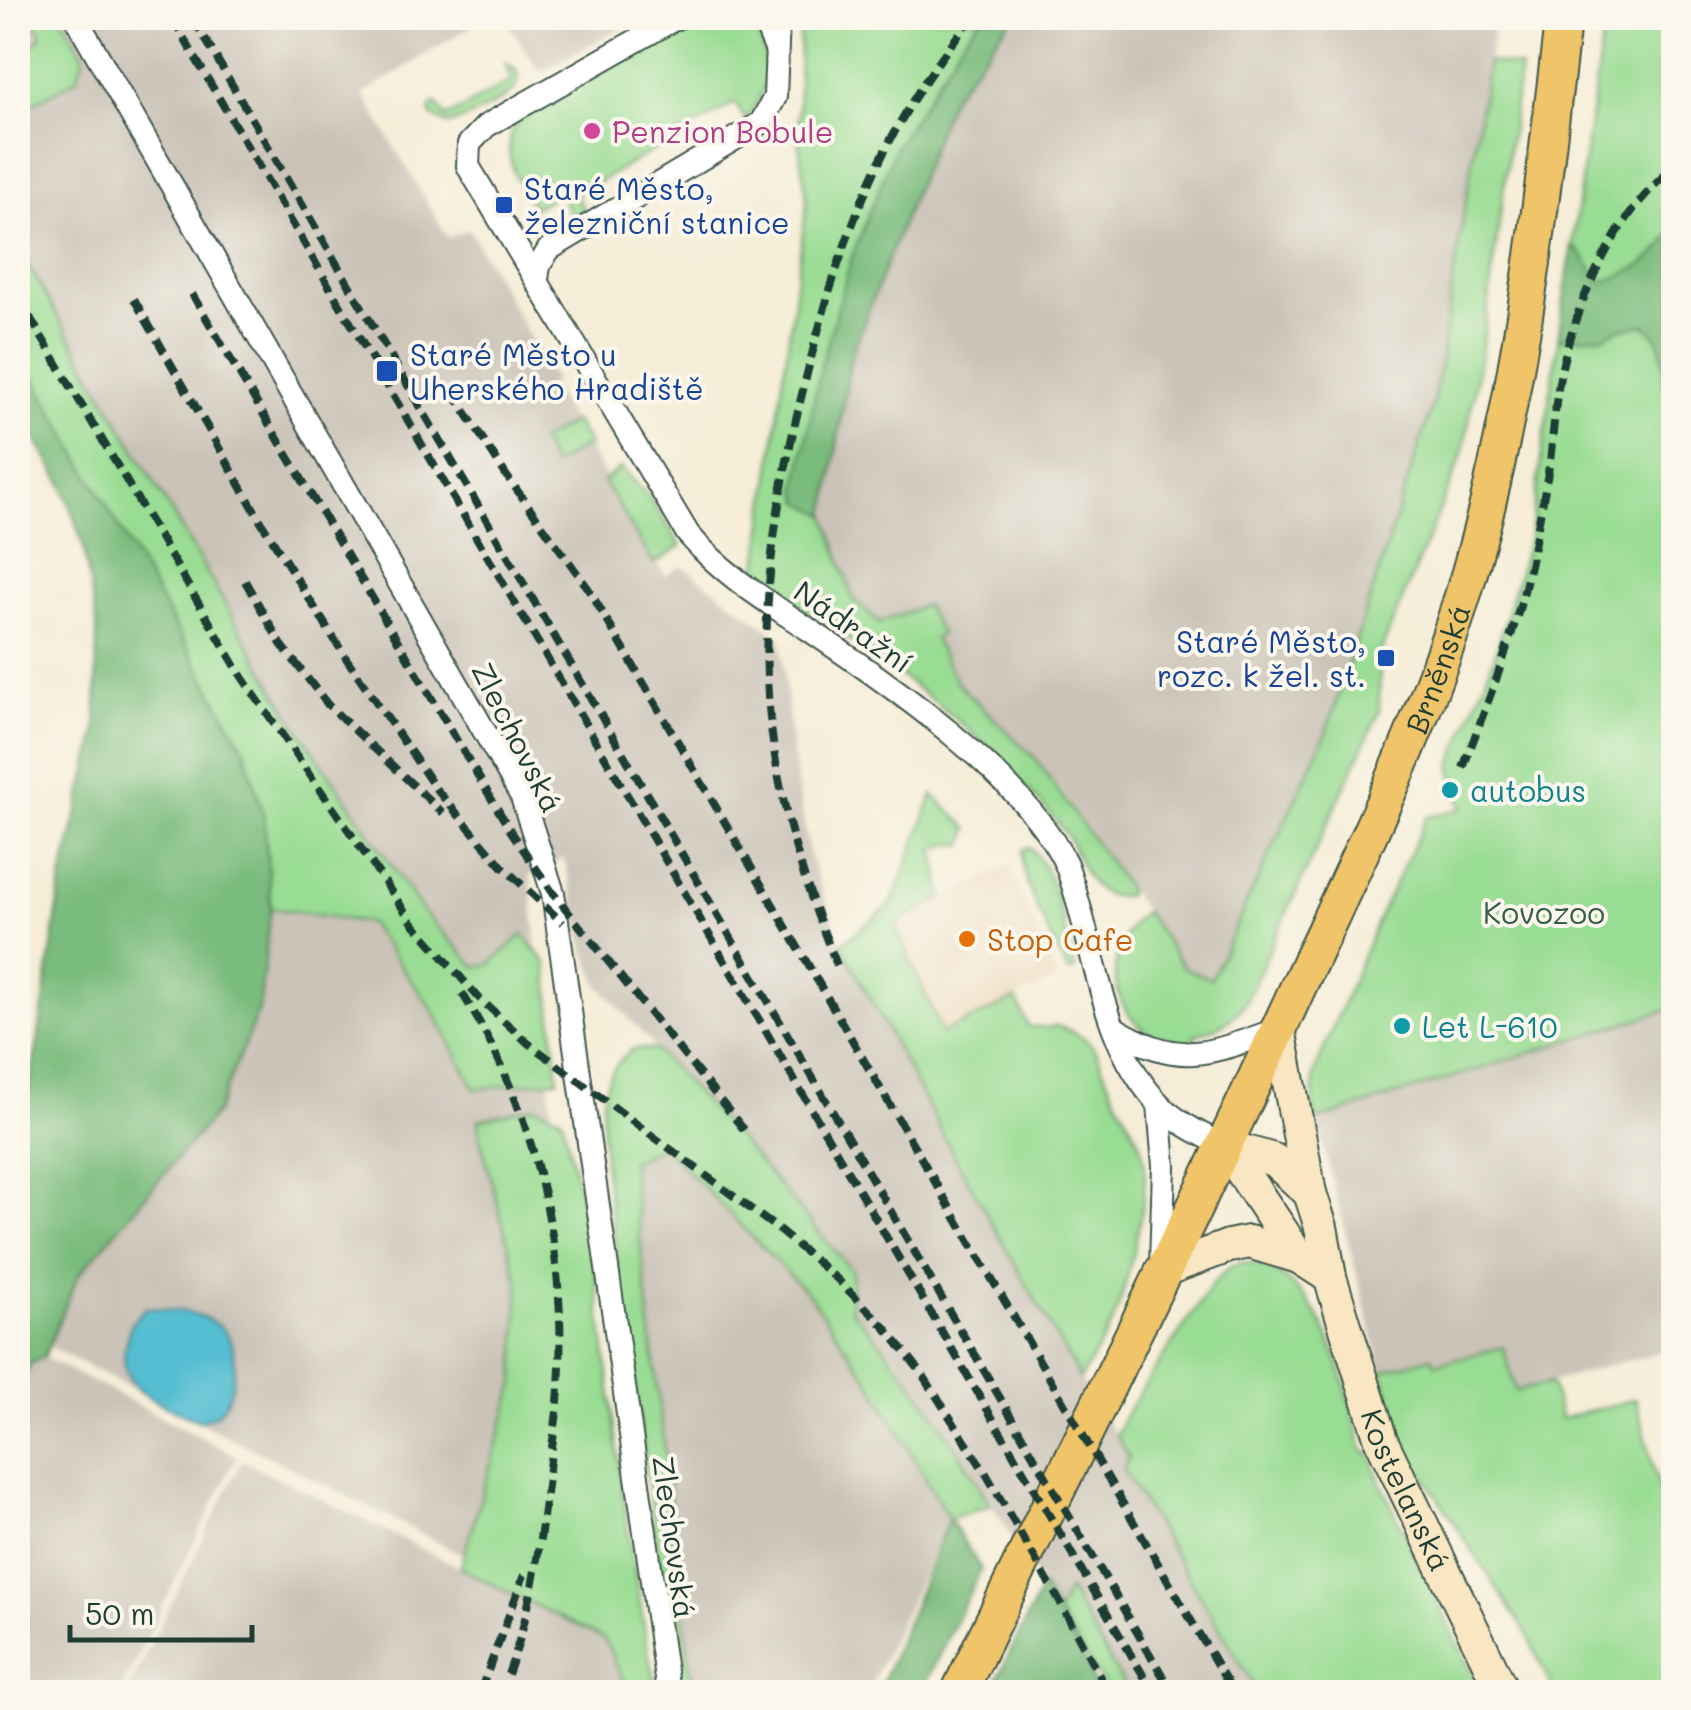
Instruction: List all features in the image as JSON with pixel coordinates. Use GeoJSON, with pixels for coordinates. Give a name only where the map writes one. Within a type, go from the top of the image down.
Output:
{"type":"FeatureCollection","features":[{"type":"Feature","properties":{"kind":"main road","name":"Brněnská"},"geometry":{"type":"LineString","coordinates":[[959,1692],[1224,1146],[1416,731],[1456,618],[1495,470],[1524,320],[1564,18]]}},
{"type":"Feature","properties":{"kind":"main road","name":"Kostelanská"},"geometry":{"type":"LineString","coordinates":[[1279,1029],[1330,1277],[1385,1450],[1503,1692]]}},
{"type":"Feature","properties":{"kind":"main road"},"geometry":{"type":"LineString","coordinates":[[1224,1146],[1274,1160],[1310,1194]]}},
{"type":"Feature","properties":{"kind":"main road"},"geometry":{"type":"LineString","coordinates":[[1224,1146],[1299,1257]]}},
{"type":"Feature","properties":{"kind":"main road"},"geometry":{"type":"LineString","coordinates":[[1161,1272],[1249,1242],[1299,1257],[1330,1277]]}},
{"type":"Feature","properties":{"kind":"street","name":"Zlechovská"},"geometry":{"type":"LineString","coordinates":[[76,18],[522,797],[553,894],[668,1692]]}},
{"type":"Feature","properties":{"kind":"street","name":"Nádražní"},"geometry":{"type":"LineString","coordinates":[[676,18],[479,131],[466,153],[468,166],[667,503],[707,557],[931,718],[992,772],[1040,824],[1070,874],[1114,1028],[1132,1066],[1159,1104],[1224,1146]]}},
{"type":"Feature","properties":{"kind":"street"},"geometry":{"type":"LineString","coordinates":[[758,18],[765,24],[777,52]]}},
{"type":"Feature","properties":{"kind":"street"},"geometry":{"type":"LineString","coordinates":[[537,279],[538,266],[549,250],[761,123],[776,97],[778,18]]}},
{"type":"Feature","properties":{"kind":"street"},"geometry":{"type":"LineString","coordinates":[[1114,1028],[1156,1049],[1190,1055],[1279,1029]]}},
{"type":"Feature","properties":{"kind":"street"},"geometry":{"type":"LineString","coordinates":[[1159,1104],[1164,1166],[1161,1272]]}},
{"type":"Feature","properties":{"kind":"shaded area"},"geometry":{"type":"Polygon","coordinates":[[[18,18],[477,18],[479,21],[363,94],[448,238],[469,229],[554,381],[549,384],[665,576],[682,566],[781,638],[792,752],[809,854],[841,944],[1080,1379],[1129,1457],[1123,1470],[1258,1692],[1128,1692],[1068,1590],[1057,1613],[945,1426],[895,1356],[851,1310],[686,1081],[600,986],[586,953],[564,858],[530,875],[587,1490],[606,1626],[48,1346],[78,1276],[217,1111],[245,750],[18,349],[18,18]]]}},
{"type":"Feature","properties":{"kind":"shaded area"},"geometry":{"type":"Polygon","coordinates":[[[505,18],[639,18],[540,72],[505,18]]]}},
{"type":"Feature","properties":{"kind":"shaded area"},"geometry":{"type":"Polygon","coordinates":[[[1012,18],[1495,18],[1434,401],[1325,736],[1211,980],[1184,968],[1061,790],[1035,758],[957,683],[934,638],[879,623],[853,598],[826,515],[851,355],[951,97],[1012,18]]]}},
{"type":"Feature","properties":{"kind":"shaded area","name":"Kovozoo"},"geometry":{"type":"Polygon","coordinates":[[[1605,18],[1673,18],[1673,1385],[1662,1351],[1516,1392],[1503,1347],[1434,1365],[1431,1357],[1382,1371],[1313,1106],[1314,1073],[1379,917],[1427,817],[1462,809],[1451,766],[1494,658],[1530,536],[1605,18]]]}},
{"type":"Feature","properties":{"kind":"shaded area"},"geometry":{"type":"Polygon","coordinates":[[[1009,866],[1058,978],[943,1033],[897,929],[900,920],[1009,866]]]}},
{"type":"Feature","properties":{"kind":"shaded area"},"geometry":{"type":"Polygon","coordinates":[[[663,1146],[810,1296],[871,1383],[949,1519],[867,1692],[705,1692],[690,1671],[631,1161],[663,1146]]]}},
{"type":"Feature","properties":{"kind":"shaded area"},"geometry":{"type":"Polygon","coordinates":[[[44,1357],[237,1456],[120,1692],[18,1692],[18,1395],[30,1364],[44,1357]]]}},
{"type":"Feature","properties":{"kind":"shaded area"},"geometry":{"type":"Polygon","coordinates":[[[242,1460],[606,1640],[628,1692],[127,1692],[242,1460]]]}},
{"type":"Feature","properties":{"kind":"green space"},"geometry":{"type":"Polygon","coordinates":[[[33,18],[63,18],[84,56],[77,79],[32,104],[18,92],[18,63],[42,35],[33,18]]]}},
{"type":"Feature","properties":{"kind":"green space"},"geometry":{"type":"Polygon","coordinates":[[[688,18],[740,18],[759,40],[766,66],[765,80],[745,119],[735,103],[576,195],[585,212],[573,219],[559,193],[533,208],[515,173],[509,150],[514,127],[522,115],[688,18]]]}},
{"type":"Feature","properties":{"kind":"green space"},"geometry":{"type":"Polygon","coordinates":[[[800,18],[1012,18],[951,97],[851,355],[826,515],[853,598],[879,623],[925,605],[941,634],[934,639],[957,683],[1035,758],[1128,889],[1128,895],[1114,896],[1094,886],[1059,825],[968,730],[905,679],[774,589],[757,572],[807,202],[798,139],[800,18]]]}},
{"type":"Feature","properties":{"kind":"green space"},"geometry":{"type":"Polygon","coordinates":[[[981,18],[1012,18],[951,97],[851,355],[826,515],[801,502],[797,486],[821,366],[852,257],[895,148],[963,39],[981,18]]]}},
{"type":"Feature","properties":{"kind":"green space","name":"Kovozoo"},"geometry":{"type":"Polygon","coordinates":[[[1605,18],[1673,18],[1673,1008],[1317,1120],[1313,1106],[1314,1073],[1379,917],[1427,817],[1462,809],[1451,766],[1494,658],[1530,536],[1605,18]]]}},
{"type":"Feature","properties":{"kind":"green space"},"geometry":{"type":"Polygon","coordinates":[[[1488,62],[1520,67],[1483,342],[1463,454],[1380,653],[1379,712],[1245,1003],[1223,1024],[1195,1035],[1195,1043],[1168,1040],[1147,1031],[1130,1016],[1115,975],[1118,953],[1128,931],[1145,911],[1184,968],[1211,979],[1325,736],[1434,401],[1488,62]]]}},
{"type":"Feature","properties":{"kind":"green space"},"geometry":{"type":"Polygon","coordinates":[[[506,64],[516,70],[518,80],[505,97],[448,125],[432,116],[430,109],[436,103],[446,118],[511,81],[506,64]]]}},
{"type":"Feature","properties":{"kind":"green space"},"geometry":{"type":"Polygon","coordinates":[[[1673,195],[1673,388],[1664,387],[1660,345],[1645,325],[1604,336],[1558,339],[1572,246],[1602,282],[1633,270],[1659,250],[1672,231],[1666,210],[1673,195]]]}},
{"type":"Feature","properties":{"kind":"green space"},"geometry":{"type":"Polygon","coordinates":[[[18,248],[292,719],[423,912],[476,967],[490,964],[523,934],[547,964],[558,1080],[475,1089],[433,1010],[369,923],[271,908],[264,817],[245,750],[18,349],[18,248]]]}},
{"type":"Feature","properties":{"kind":"green space"},"geometry":{"type":"Polygon","coordinates":[[[18,349],[245,750],[264,817],[271,908],[259,1009],[217,1111],[78,1276],[44,1357],[30,1364],[18,1395],[18,1140],[37,1047],[62,879],[96,735],[97,625],[83,544],[62,483],[18,410],[18,349]]]}},
{"type":"Feature","properties":{"kind":"green space"},"geometry":{"type":"Polygon","coordinates":[[[574,421],[589,444],[552,466],[540,441],[574,421]]]}},
{"type":"Feature","properties":{"kind":"green space"},"geometry":{"type":"Polygon","coordinates":[[[621,468],[650,498],[681,546],[654,564],[603,481],[621,468]]]}},
{"type":"Feature","properties":{"kind":"green space"},"geometry":{"type":"Polygon","coordinates":[[[933,795],[969,829],[964,845],[935,849],[943,898],[900,920],[897,929],[942,1033],[1016,999],[1028,1026],[1054,1025],[1081,1036],[1094,1048],[1142,1150],[1144,1192],[1127,1278],[1114,1320],[1080,1379],[841,944],[892,904],[933,795]]]}},
{"type":"Feature","properties":{"kind":"green space"},"geometry":{"type":"Polygon","coordinates":[[[1028,847],[1052,885],[1075,970],[1068,972],[1031,894],[1023,863],[1023,850],[1028,847]]]}},
{"type":"Feature","properties":{"kind":"green space"},"geometry":{"type":"Polygon","coordinates":[[[633,1049],[655,1049],[852,1271],[851,1310],[927,1403],[990,1505],[949,1519],[871,1383],[810,1296],[663,1146],[631,1161],[690,1670],[705,1692],[684,1692],[673,1668],[604,1162],[602,1114],[606,1086],[611,1073],[633,1049]]]}},
{"type":"Feature","properties":{"kind":"green space"},"geometry":{"type":"Polygon","coordinates":[[[535,1106],[562,1118],[591,1239],[628,1532],[650,1662],[659,1692],[628,1692],[605,1640],[460,1568],[515,1383],[519,1285],[480,1138],[479,1120],[535,1106]]]}},
{"type":"Feature","properties":{"kind":"green space"},"geometry":{"type":"Polygon","coordinates":[[[1247,1262],[1275,1272],[1297,1289],[1315,1312],[1340,1367],[1364,1452],[1370,1453],[1481,1692],[1258,1692],[1123,1470],[1129,1457],[1116,1435],[1125,1415],[1213,1283],[1232,1265],[1247,1262]]]}},
{"type":"Feature","properties":{"kind":"green space"},"geometry":{"type":"Polygon","coordinates":[[[1503,1347],[1516,1391],[1551,1383],[1561,1419],[1636,1399],[1673,1543],[1673,1692],[1554,1692],[1529,1637],[1400,1436],[1382,1371],[1432,1357],[1435,1364],[1503,1347]]]}},
{"type":"Feature","properties":{"kind":"green space"},"geometry":{"type":"Polygon","coordinates":[[[949,1519],[981,1569],[921,1692],[878,1692],[949,1519]]]}},
{"type":"Feature","properties":{"kind":"green space"},"geometry":{"type":"Polygon","coordinates":[[[1042,1587],[1088,1668],[1097,1692],[991,1692],[1042,1587]]]}},
{"type":"Feature","properties":{"kind":"green space"},"geometry":{"type":"Polygon","coordinates":[[[1068,1589],[1128,1692],[1109,1692],[1057,1613],[1068,1589]]]}},
{"type":"Feature","properties":{"kind":"water"},"geometry":{"type":"Polygon","coordinates":[[[146,1308],[196,1315],[214,1323],[228,1337],[235,1369],[226,1402],[216,1415],[199,1421],[156,1401],[134,1384],[124,1359],[126,1342],[133,1323],[146,1308]]]}},
{"type":"Feature","properties":{"kind":"railway"},"geometry":{"type":"LineString","coordinates":[[172,18],[1153,1692]]}},
{"type":"Feature","properties":{"kind":"railway"},"geometry":{"type":"LineString","coordinates":[[193,18],[1172,1692]]}},
{"type":"Feature","properties":{"kind":"railway"},"geometry":{"type":"LineString","coordinates":[[837,965],[801,866],[776,763],[766,656],[773,543],[802,394],[846,242],[885,150],[910,105],[972,18]]}},
{"type":"Feature","properties":{"kind":"railway"},"geometry":{"type":"LineString","coordinates":[[1463,768],[1524,592],[1570,336],[1618,231],[1674,167]]}},
{"type":"Feature","properties":{"kind":"railway"},"geometry":{"type":"LineString","coordinates":[[192,294],[510,830],[553,893],[745,1131]]}},
{"type":"Feature","properties":{"kind":"railway"},"geometry":{"type":"LineString","coordinates":[[18,297],[242,677],[413,923],[479,998],[528,1043],[775,1227],[837,1279],[885,1327],[921,1372],[985,1472],[1108,1692]]}},
{"type":"Feature","properties":{"kind":"railway"},"geometry":{"type":"LineString","coordinates":[[134,299],[262,523],[346,658],[436,789],[503,867],[563,923]]}},
{"type":"Feature","properties":{"kind":"railway"},"geometry":{"type":"LineString","coordinates":[[452,391],[506,475],[588,588],[1233,1692]]}},
{"type":"Feature","properties":{"kind":"railway"},"geometry":{"type":"LineString","coordinates":[[245,581],[281,644],[328,705],[443,813]]}},
{"type":"Feature","properties":{"kind":"railway"},"geometry":{"type":"LineString","coordinates":[[462,993],[509,1084],[527,1132],[552,1232],[558,1284],[558,1398],[541,1533],[526,1613],[501,1692]]}},
{"type":"Feature","properties":{"kind":"railway"},"geometry":{"type":"LineString","coordinates":[[480,1692],[524,1575]]}},
{"type":"Feature","properties":{"kind":"place","name":"Penzion Bobule"},"geometry":{"type":"Point","coordinates":[592,131]}},
{"type":"Feature","properties":{"kind":"place","name":"Staré Město, železniční stanice"},"geometry":{"type":"Point","coordinates":[504,205]}},
{"type":"Feature","properties":{"kind":"place","name":"Staré Město u Uherského Hradiště"},"geometry":{"type":"Point","coordinates":[387,371]}},
{"type":"Feature","properties":{"kind":"place","name":"Staré Město, rozc. k žel. st."},"geometry":{"type":"Point","coordinates":[1386,658]}},
{"type":"Feature","properties":{"kind":"place","name":"autobus"},"geometry":{"type":"Point","coordinates":[1450,790]}},
{"type":"Feature","properties":{"kind":"place","name":"Stop Cafe"},"geometry":{"type":"Point","coordinates":[967,939]}},
{"type":"Feature","properties":{"kind":"place","name":"Let L-610"},"geometry":{"type":"Point","coordinates":[1402,1026]}}]}
